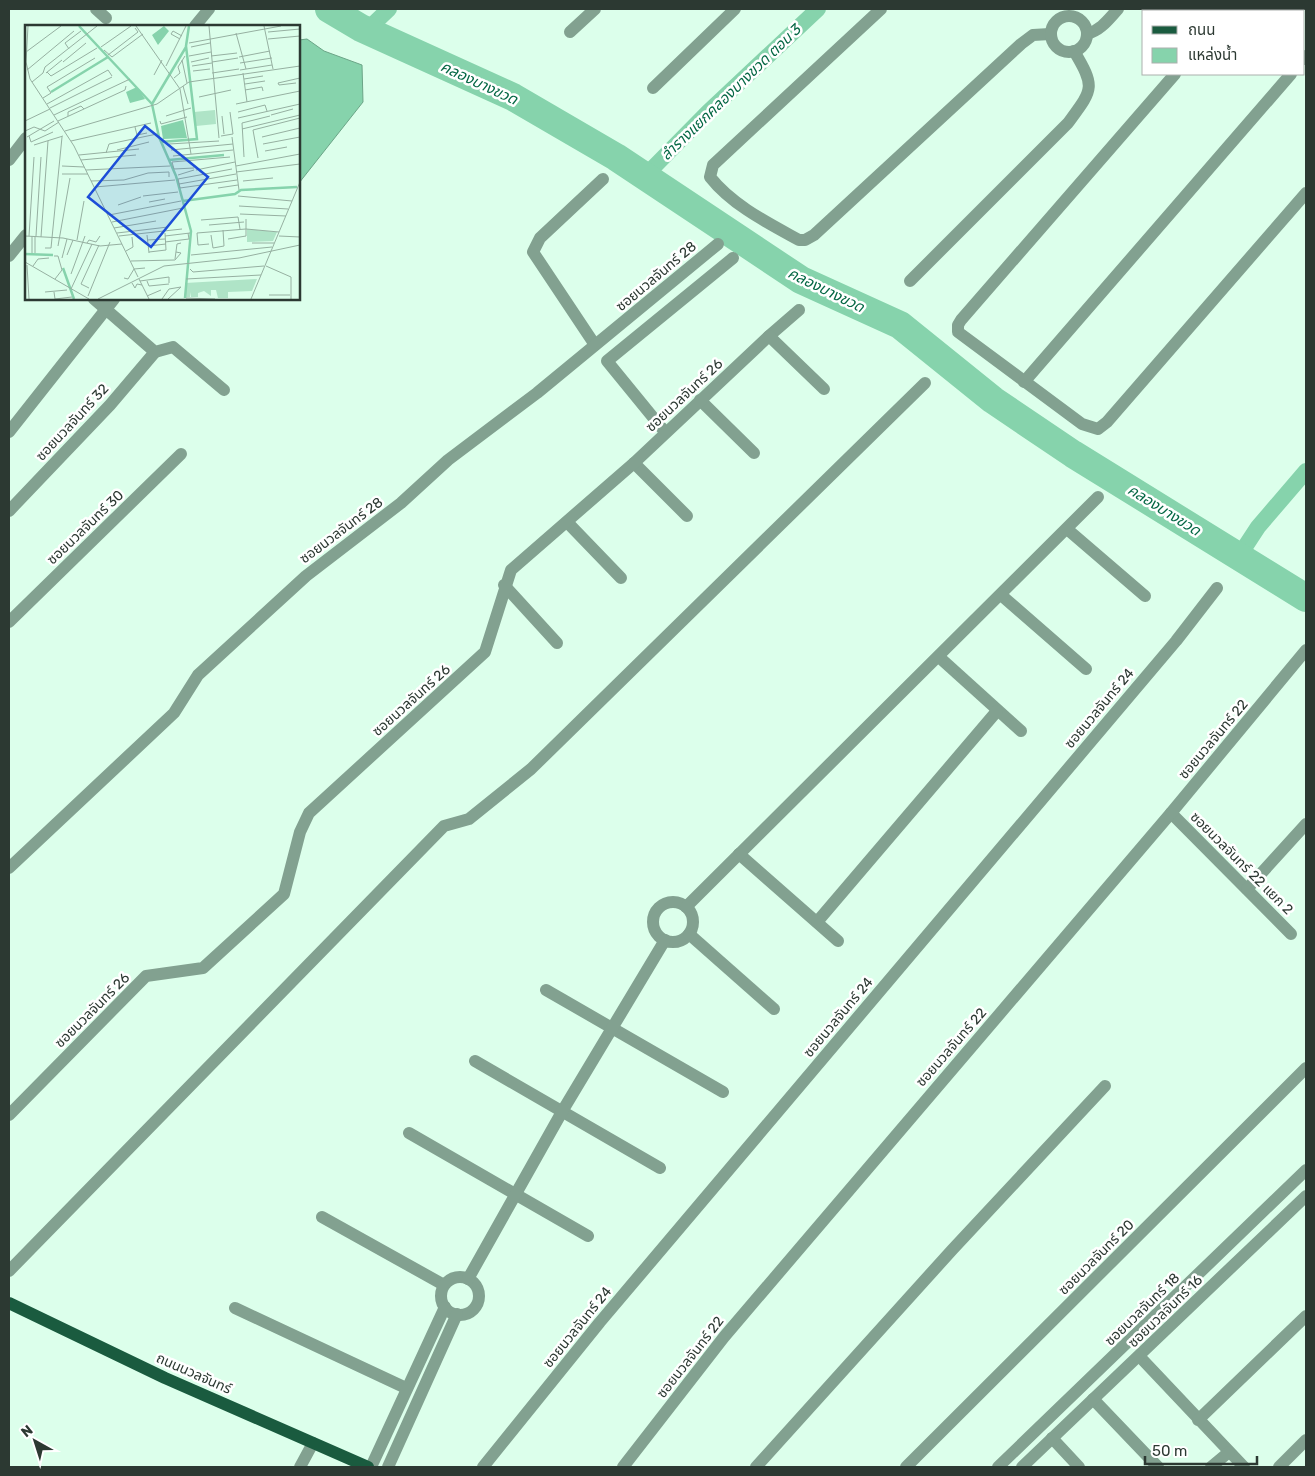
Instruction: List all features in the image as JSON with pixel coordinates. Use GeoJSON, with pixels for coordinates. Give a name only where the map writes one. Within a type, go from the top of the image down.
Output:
{"type":"FeatureCollection","features":[{"type":"Feature","properties":{"kind":"main road","name":"ถนนนวลจันทร์"},"geometry":{"type":"LineString","coordinates":[[9,1303],[165,1378],[370,1467]]}},
{"type":"Feature","properties":{"kind":"street"},"geometry":{"type":"LineString","coordinates":[[96,9],[106,18]]}},
{"type":"Feature","properties":{"kind":"street"},"geometry":{"type":"LineString","coordinates":[[196,25],[210,9]]}},
{"type":"Feature","properties":{"kind":"street"},"geometry":{"type":"LineString","coordinates":[[570,32],[595,9]]}},
{"type":"Feature","properties":{"kind":"street"},"geometry":{"type":"LineString","coordinates":[[653,88],[736,9]]}},
{"type":"Feature","properties":{"kind":"street"},"geometry":{"type":"LineString","coordinates":[[881,9],[713,165],[710,172],[710,177],[715,183],[734,200],[762,220],[799,240],[805,240],[814,235],[1021,44],[1033,35],[1050,34]]}},
{"type":"Feature","properties":{"kind":"street"},"geometry":{"type":"LineString","coordinates":[[1087,34],[1096,31],[1105,24],[1118,9]]}},
{"type":"Feature","properties":{"kind":"street"},"geometry":{"type":"LineString","coordinates":[[1065,16],[1080,20],[1085,26],[1087,34],[1081,48],[1067,52],[1055,46],[1050,34],[1052,26],[1065,16]]}},
{"type":"Feature","properties":{"kind":"street"},"geometry":{"type":"LineString","coordinates":[[910,281],[1068,123],[1082,104],[1089,89],[1089,76],[1074,51]]}},
{"type":"Feature","properties":{"kind":"street"},"geometry":{"type":"LineString","coordinates":[[1174,75],[958,325],[958,332],[1082,424],[1098,429],[1107,422],[1306,193]]}},
{"type":"Feature","properties":{"kind":"street"},"geometry":{"type":"LineString","coordinates":[[1024,382],[1290,75]]}},
{"type":"Feature","properties":{"kind":"street"},"geometry":{"type":"LineString","coordinates":[[9,160],[25,139]]}},
{"type":"Feature","properties":{"kind":"street"},"geometry":{"type":"LineString","coordinates":[[595,345],[533,252],[540,238],[602,179]]}},
{"type":"Feature","properties":{"kind":"street"},"geometry":{"type":"LineString","coordinates":[[9,256],[24,241]]}},
{"type":"Feature","properties":{"kind":"street","name":"ซอยนวลจันทร์ 28"},"geometry":{"type":"LineString","coordinates":[[9,868],[174,713],[198,675],[306,576],[401,503],[448,460],[595,345],[718,244]]}},
{"type":"Feature","properties":{"kind":"street"},"geometry":{"type":"LineString","coordinates":[[665,432],[607,361],[733,258]]}},
{"type":"Feature","properties":{"kind":"street"},"geometry":{"type":"LineString","coordinates":[[97,300],[111,304],[155,352],[173,347],[224,390]]}},
{"type":"Feature","properties":{"kind":"street"},"geometry":{"type":"LineString","coordinates":[[9,432],[111,304]]}},
{"type":"Feature","properties":{"kind":"street","name":"ซอยนวลจันทร์ 26"},"geometry":{"type":"LineString","coordinates":[[9,1115],[146,976],[203,968],[284,894],[300,832],[309,813],[485,652],[504,585],[511,570],[634,463],[665,432],[799,310]]}},
{"type":"Feature","properties":{"kind":"street"},"geometry":{"type":"LineString","coordinates":[[769,336],[824,389]]}},
{"type":"Feature","properties":{"kind":"street","name":"ซอยนวลจันทร์ 32"},"geometry":{"type":"LineString","coordinates":[[9,511],[110,404],[155,352]]}},
{"type":"Feature","properties":{"kind":"street"},"geometry":{"type":"LineString","coordinates":[[9,1271],[444,826],[470,818],[531,769],[925,383]]}},
{"type":"Feature","properties":{"kind":"street"},"geometry":{"type":"LineString","coordinates":[[700,400],[754,453]]}},
{"type":"Feature","properties":{"kind":"street","name":"ซอยนวลจันทร์ 30"},"geometry":{"type":"LineString","coordinates":[[9,622],[182,454]]}},
{"type":"Feature","properties":{"kind":"street"},"geometry":{"type":"LineString","coordinates":[[634,463],[686,516]]}},
{"type":"Feature","properties":{"kind":"street"},"geometry":{"type":"LineString","coordinates":[[686,907],[1098,497]]}},
{"type":"Feature","properties":{"kind":"street"},"geometry":{"type":"LineString","coordinates":[[567,522],[621,578]]}},
{"type":"Feature","properties":{"kind":"street"},"geometry":{"type":"LineString","coordinates":[[1067,529],[1145,596]]}},
{"type":"Feature","properties":{"kind":"street"},"geometry":{"type":"LineString","coordinates":[[504,585],[557,643]]}},
{"type":"Feature","properties":{"kind":"street","name":"ซอยนวลจันทร์ 24"},"geometry":{"type":"LineString","coordinates":[[482,1467],[600,1322],[1169,648],[1217,588]]}},
{"type":"Feature","properties":{"kind":"street"},"geometry":{"type":"LineString","coordinates":[[1001,595],[1086,669]]}},
{"type":"Feature","properties":{"kind":"street","name":"ซอยนวลจันทร์ 22"},"geometry":{"type":"LineString","coordinates":[[623,1467],[730,1329],[1172,813],[1306,650]]}},
{"type":"Feature","properties":{"kind":"street"},"geometry":{"type":"LineString","coordinates":[[938,657],[1021,731]]}},
{"type":"Feature","properties":{"kind":"street"},"geometry":{"type":"LineString","coordinates":[[817,922],[997,711]]}},
{"type":"Feature","properties":{"kind":"street","name":"ซอยนวลจันทร์ 22 แยก 2"},"geometry":{"type":"LineString","coordinates":[[1172,813],[1291,934]]}},
{"type":"Feature","properties":{"kind":"street"},"geometry":{"type":"LineString","coordinates":[[1246,889],[1306,824]]}},
{"type":"Feature","properties":{"kind":"street"},"geometry":{"type":"LineString","coordinates":[[739,854],[838,941]]}},
{"type":"Feature","properties":{"kind":"street"},"geometry":{"type":"LineString","coordinates":[[667,903],[681,904],[686,907],[693,920],[688,934],[678,941],[665,940],[656,931],[654,925],[657,912],[667,903]]}},
{"type":"Feature","properties":{"kind":"street"},"geometry":{"type":"LineString","coordinates":[[688,934],[774,1009]]}},
{"type":"Feature","properties":{"kind":"street"},"geometry":{"type":"LineString","coordinates":[[468,1279],[563,1110],[665,940]]}},
{"type":"Feature","properties":{"kind":"street"},"geometry":{"type":"LineString","coordinates":[[546,990],[614,1027],[723,1092]]}},
{"type":"Feature","properties":{"kind":"street"},"geometry":{"type":"LineString","coordinates":[[475,1061],[563,1110],[660,1168]]}},
{"type":"Feature","properties":{"kind":"street","name":"ซอยนวลจันทร์ 20"},"geometry":{"type":"LineString","coordinates":[[906,1467],[1306,1068]]}},
{"type":"Feature","properties":{"kind":"street"},"geometry":{"type":"LineString","coordinates":[[756,1467],[952,1250],[1105,1086]]}},
{"type":"Feature","properties":{"kind":"street"},"geometry":{"type":"LineString","coordinates":[[409,1133],[588,1236]]}},
{"type":"Feature","properties":{"kind":"street","name":"ซอยนวลจันทร์ 18"},"geometry":{"type":"LineString","coordinates":[[998,1467],[1306,1170]]}},
{"type":"Feature","properties":{"kind":"street","name":"ซอยนวลจันทร์ 16"},"geometry":{"type":"LineString","coordinates":[[1022,1467],[1140,1357],[1306,1196]]}},
{"type":"Feature","properties":{"kind":"street"},"geometry":{"type":"LineString","coordinates":[[322,1217],[444,1286]]}},
{"type":"Feature","properties":{"kind":"street"},"geometry":{"type":"LineString","coordinates":[[1203,1271],[1215,1284]]}},
{"type":"Feature","properties":{"kind":"street"},"geometry":{"type":"LineString","coordinates":[[454,1278],[468,1279],[476,1285],[478,1291],[477,1303],[469,1312],[457,1314],[445,1306],[441,1297],[444,1286],[454,1278]]}},
{"type":"Feature","properties":{"kind":"street"},"geometry":{"type":"LineString","coordinates":[[370,1467],[445,1306]]}},
{"type":"Feature","properties":{"kind":"street"},"geometry":{"type":"LineString","coordinates":[[235,1308],[406,1388]]}},
{"type":"Feature","properties":{"kind":"street"},"geometry":{"type":"LineString","coordinates":[[388,1467],[457,1314]]}},
{"type":"Feature","properties":{"kind":"street"},"geometry":{"type":"LineString","coordinates":[[1198,1420],[1306,1316]]}},
{"type":"Feature","properties":{"kind":"street"},"geometry":{"type":"LineString","coordinates":[[1140,1357],[1244,1467]]}},
{"type":"Feature","properties":{"kind":"street"},"geometry":{"type":"LineString","coordinates":[[1093,1399],[1158,1467]]}},
{"type":"Feature","properties":{"kind":"street"},"geometry":{"type":"LineString","coordinates":[[1052,1438],[1079,1467]]}},
{"type":"Feature","properties":{"kind":"street"},"geometry":{"type":"LineString","coordinates":[[1279,1467],[1306,1440]]}},
{"type":"Feature","properties":{"kind":"street"},"geometry":{"type":"LineString","coordinates":[[300,1467],[313,1443]]}},
{"type":"Feature","properties":{"kind":"street"},"geometry":{"type":"LineString","coordinates":[[1211,1467],[1229,1452]]}},
{"type":"Feature","properties":{"kind":"water"},"geometry":{"type":"Polygon","coordinates":[[[307,39],[324,51],[362,65],[363,102],[300,182],[300,40],[307,39]]]}},
{"type":"Feature","properties":{"kind":"waterway","name":"คลองบางขวด"},"geometry":{"type":"LineString","coordinates":[[329,9],[361,28],[513,97],[616,157],[801,280],[900,325],[993,400],[1073,454],[1306,598]]}},
{"type":"Feature","properties":{"kind":"waterway"},"geometry":{"type":"LineString","coordinates":[[366,31],[389,9]]}},
{"type":"Feature","properties":{"kind":"waterway","name":"ลำรางแยกคลองบางขวด ตอน 3"},"geometry":{"type":"LineString","coordinates":[[645,176],[708,112],[818,9]]}},
{"type":"Feature","properties":{"kind":"waterway"},"geometry":{"type":"LineString","coordinates":[[1239,556],[1258,527],[1306,471]]}}]}
